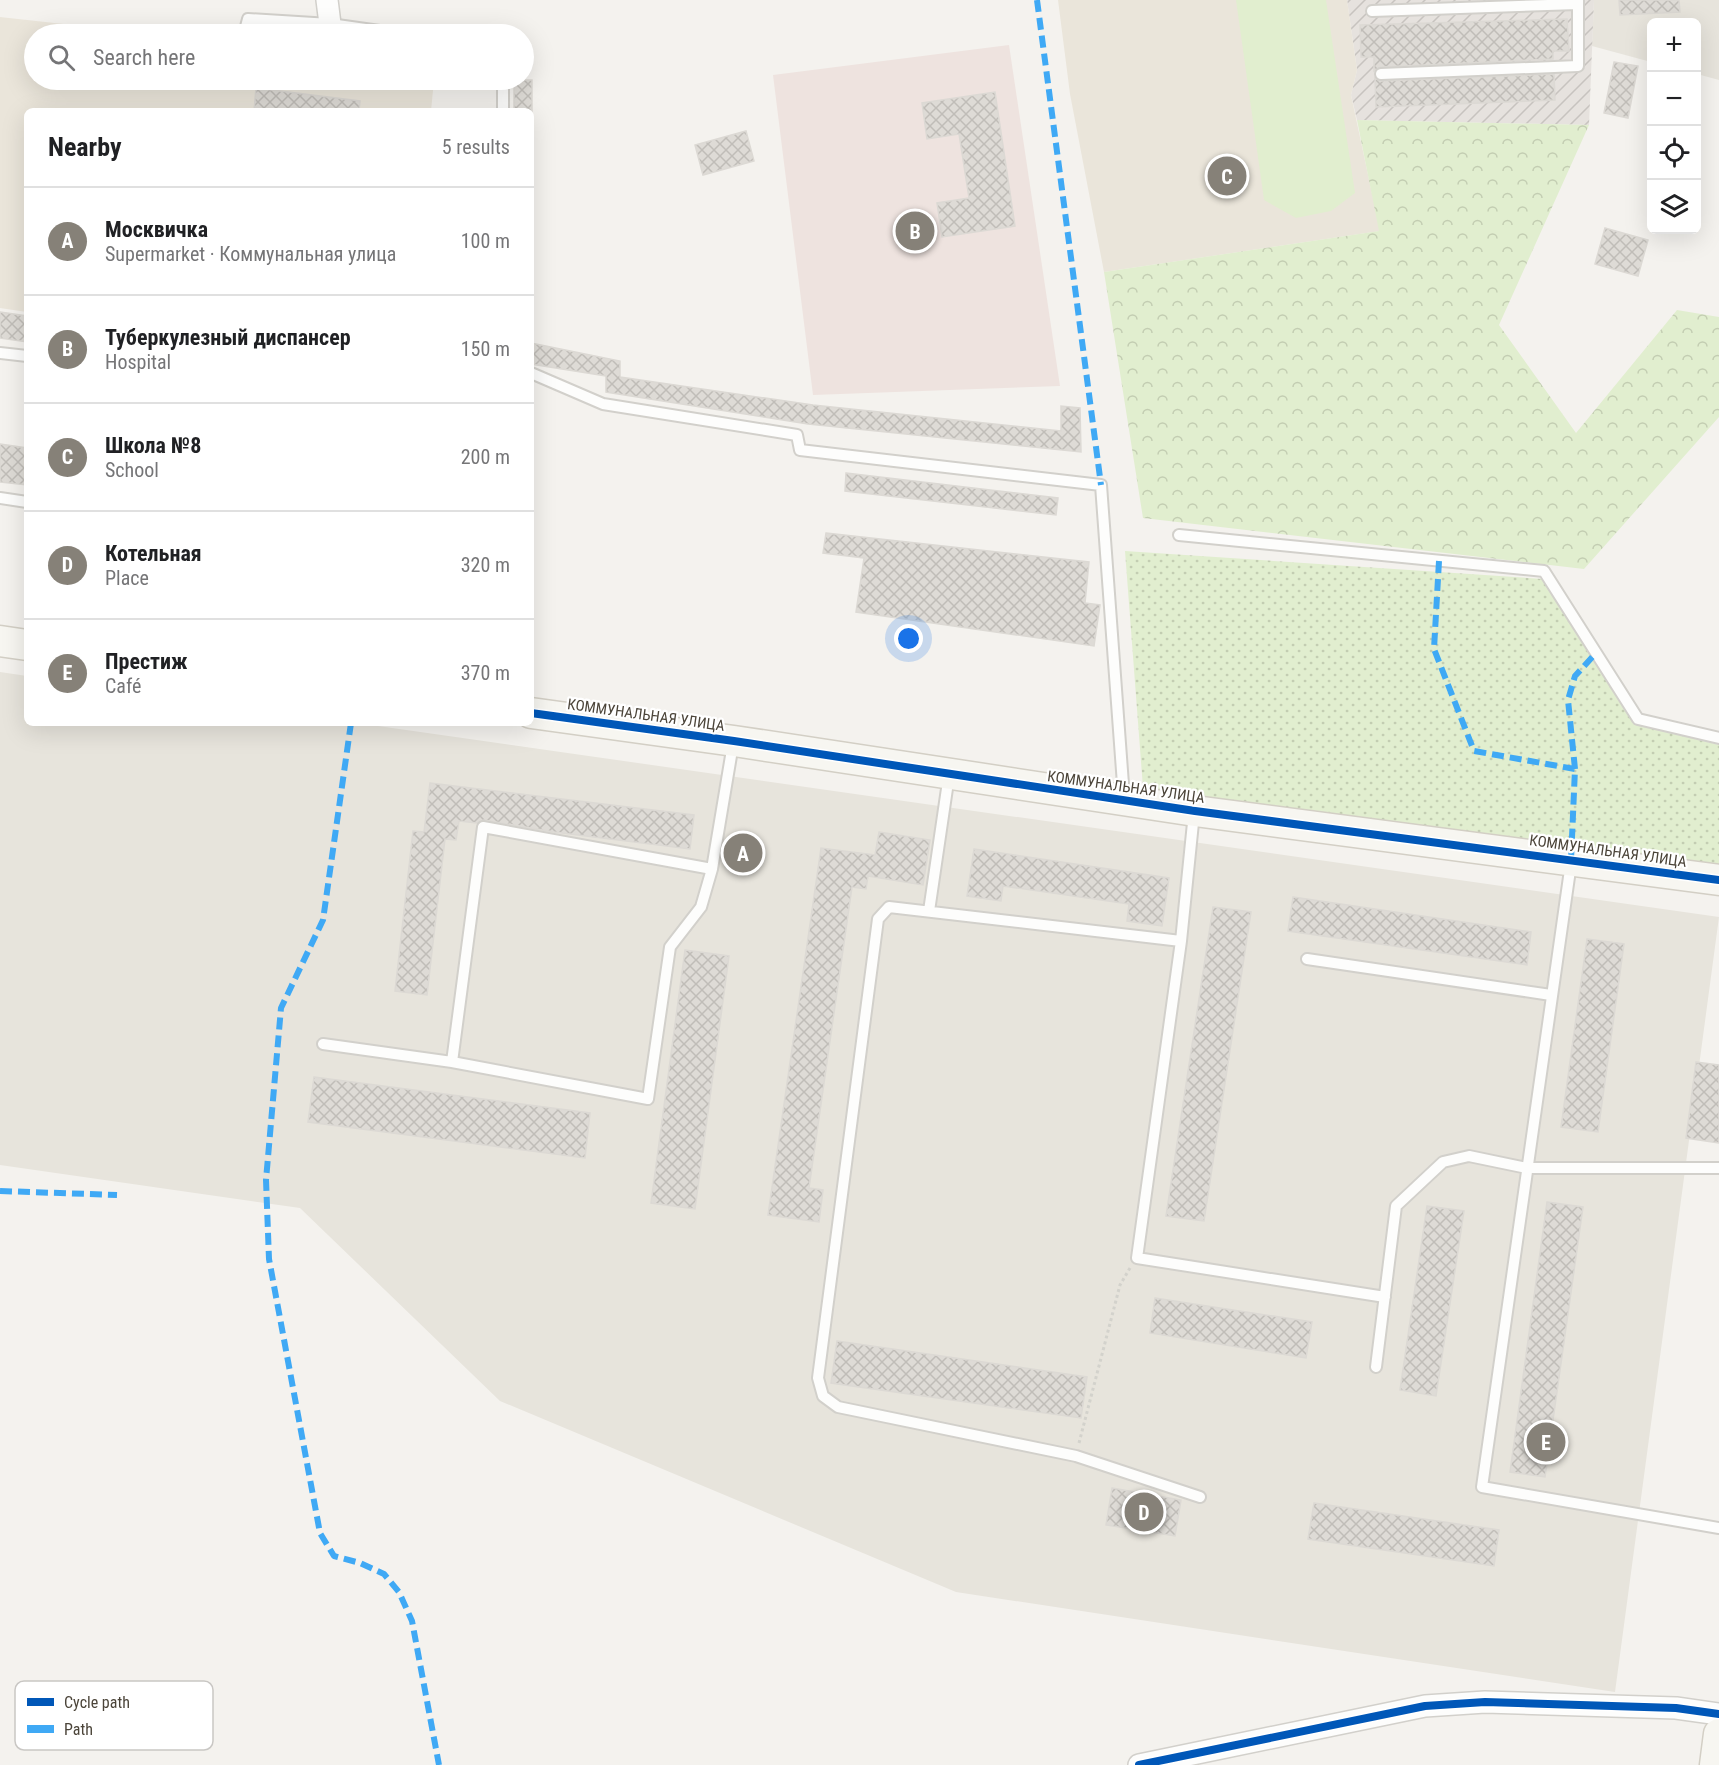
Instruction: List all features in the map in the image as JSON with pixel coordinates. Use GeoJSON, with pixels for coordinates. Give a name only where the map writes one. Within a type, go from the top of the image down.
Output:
{"type":"FeatureCollection","features":[{"type":"Feature","properties":{"kind":"street"},"geometry":{"type":"LineString","coordinates":[[327,0],[330,24]]}},
{"type":"Feature","properties":{"kind":"street"},"geometry":{"type":"LineString","coordinates":[[0,641],[24,645]]}},
{"type":"Feature","properties":{"kind":"street","name":"КОММУНАЛЬНАЯ УЛИЦА"},"geometry":{"type":"LineString","coordinates":[[534,713],[734,741],[1195,811],[1719,880]]}},
{"type":"Feature","properties":{"kind":"street"},"geometry":{"type":"LineString","coordinates":[[1139,1765],[1425,1706],[1497,1702],[1676,1708],[1719,1714]]}},
{"type":"Feature","properties":{"kind":"street"},"geometry":{"type":"LineString","coordinates":[[1714,1765],[1719,1734]]}},
{"type":"Feature","properties":{"kind":"lane"},"geometry":{"type":"LineString","coordinates":[[1372,11],[1578,2],[1578,66],[1381,74]]}},
{"type":"Feature","properties":{"kind":"lane"},"geometry":{"type":"LineString","coordinates":[[247,24],[248,19],[330,24]]}},
{"type":"Feature","properties":{"kind":"lane"},"geometry":{"type":"LineString","coordinates":[[503,90],[503,108]]}},
{"type":"Feature","properties":{"kind":"lane"},"geometry":{"type":"LineString","coordinates":[[0,353],[24,356]]}},
{"type":"Feature","properties":{"kind":"lane"},"geometry":{"type":"LineString","coordinates":[[534,375],[603,404],[797,435],[800,450],[1101,485],[1124,800]]}},
{"type":"Feature","properties":{"kind":"lane"},"geometry":{"type":"LineString","coordinates":[[0,498],[24,502]]}},
{"type":"Feature","properties":{"kind":"lane"},"geometry":{"type":"LineString","coordinates":[[1179,535],[1544,571],[1638,719],[1719,738]]}},
{"type":"Feature","properties":{"kind":"lane"},"geometry":{"type":"LineString","coordinates":[[324,1044],[452,1062],[648,1100],[670,947],[701,907],[712,869],[734,741]]}},
{"type":"Feature","properties":{"kind":"lane"},"geometry":{"type":"LineString","coordinates":[[929,911],[950,774]]}},
{"type":"Feature","properties":{"kind":"lane"},"geometry":{"type":"LineString","coordinates":[[1195,811],[1180,942],[1137,1258],[1385,1296]]}},
{"type":"Feature","properties":{"kind":"lane"},"geometry":{"type":"LineString","coordinates":[[452,1062],[483,827],[712,869]]}},
{"type":"Feature","properties":{"kind":"lane"},"geometry":{"type":"LineString","coordinates":[[1571,860],[1482,1487],[1719,1528]]}},
{"type":"Feature","properties":{"kind":"lane"},"geometry":{"type":"LineString","coordinates":[[1180,942],[889,907],[878,919],[818,1378],[824,1396],[838,1407],[1076,1456],[1200,1497]]}},
{"type":"Feature","properties":{"kind":"lane"},"geometry":{"type":"LineString","coordinates":[[1307,959],[1551,995]]}},
{"type":"Feature","properties":{"kind":"lane"},"geometry":{"type":"LineString","coordinates":[[1376,1367],[1396,1206],[1443,1162],[1469,1156],[1527,1168],[1719,1168]]}},
{"type":"Feature","properties":{"kind":"path"},"geometry":{"type":"LineString","coordinates":[[1076,1456],[1120,1285],[1137,1258]]}},
{"type":"Feature","properties":{"kind":"shaded area"},"geometry":{"type":"Polygon","coordinates":[[[1058,0],[1347,0],[1357,70],[1351,95],[1380,231],[1104,272],[1070,94],[1058,0]]]}},
{"type":"Feature","properties":{"kind":"shaded area"},"geometry":{"type":"Polygon","coordinates":[[[1347,0],[1594,0],[1589,125],[1357,120],[1351,95],[1357,70],[1347,0]]]}},
{"type":"Feature","properties":{"kind":"shaded area"},"geometry":{"type":"Polygon","coordinates":[[[1594,0],[1719,0],[1719,80],[1701,75],[1701,18],[1647,18],[1647,61],[1592,46],[1594,0]]]}},
{"type":"Feature","properties":{"kind":"shaded area"},"geometry":{"type":"Polygon","coordinates":[[[0,17],[63,24],[24,24],[24,90],[433,90],[431,108],[24,108],[24,312],[0,308],[0,17]]]}},
{"type":"Feature","properties":{"kind":"shaded area"},"geometry":{"type":"Polygon","coordinates":[[[1009,45],[1060,386],[813,395],[773,75],[1009,45]]]}},
{"type":"Feature","properties":{"kind":"shaded area"},"geometry":{"type":"Polygon","coordinates":[[[0,672],[24,676],[24,726],[378,726],[1719,917],[1615,1692],[956,1592],[500,1401],[300,1208],[0,1165],[0,672]]]}},
{"type":"Feature","properties":{"kind":"green space"},"geometry":{"type":"Polygon","coordinates":[[[1236,0],[1326,0],[1355,193],[1331,211],[1296,218],[1264,200],[1236,0]]]}},
{"type":"Feature","properties":{"kind":"green space"},"geometry":{"type":"Polygon","coordinates":[[[1357,120],[1589,125],[1499,325],[1576,433],[1677,310],[1719,317],[1719,417],[1584,569],[1143,518],[1104,272],[1379,231],[1357,120]]]}},
{"type":"Feature","properties":{"kind":"green space"},"geometry":{"type":"Polygon","coordinates":[[[1125,551],[1543,579],[1635,723],[1719,745],[1719,866],[1143,788],[1125,551]]]}},
{"type":"Feature","properties":{"kind":"building"},"geometry":{"type":"Polygon","coordinates":[[[1619,0],[1679,0],[1680,12],[1620,15],[1619,0]]]}},
{"type":"Feature","properties":{"kind":"building"},"geometry":{"type":"Polygon","coordinates":[[[1567,19],[1569,51],[1553,51],[1553,59],[1381,67],[1374,71],[1374,57],[1361,57],[1360,25],[1567,19]]]}},
{"type":"Feature","properties":{"kind":"building"},"geometry":{"type":"Polygon","coordinates":[[[1614,62],[1638,66],[1628,118],[1604,113],[1614,62]]]}},
{"type":"Feature","properties":{"kind":"building"},"geometry":{"type":"Polygon","coordinates":[[[1554,74],[1555,100],[1376,107],[1375,78],[1381,81],[1554,74]]]}},
{"type":"Feature","properties":{"kind":"building"},"geometry":{"type":"Polygon","coordinates":[[[256,90],[360,101],[359,108],[254,108],[256,90]]]}},
{"type":"Feature","properties":{"kind":"building"},"geometry":{"type":"Polygon","coordinates":[[[514,90],[532,90],[532,108],[514,108],[514,90]]]}},
{"type":"Feature","properties":{"kind":"building"},"geometry":{"type":"Polygon","coordinates":[[[995,92],[1015,226],[942,237],[937,203],[969,198],[959,134],[927,139],[922,103],[995,92]]]}},
{"type":"Feature","properties":{"kind":"building"},"geometry":{"type":"Polygon","coordinates":[[[746,131],[754,161],[703,175],[695,145],[746,131]]]}},
{"type":"Feature","properties":{"kind":"building"},"geometry":{"type":"Polygon","coordinates":[[[1605,228],[1648,240],[1638,276],[1595,264],[1605,228]]]}},
{"type":"Feature","properties":{"kind":"building"},"geometry":{"type":"Polygon","coordinates":[[[0,312],[24,316],[24,342],[0,338],[0,312]]]}},
{"type":"Feature","properties":{"kind":"building"},"geometry":{"type":"Polygon","coordinates":[[[534,344],[620,361],[620,377],[813,405],[1061,431],[1061,406],[1080,408],[1081,452],[808,424],[606,392],[606,376],[534,364],[534,344]]]}},
{"type":"Feature","properties":{"kind":"building"},"geometry":{"type":"Polygon","coordinates":[[[0,444],[24,448],[24,485],[0,482],[0,444]]]}},
{"type":"Feature","properties":{"kind":"building"},"geometry":{"type":"Polygon","coordinates":[[[846,473],[1058,498],[1056,515],[845,491],[846,473]]]}},
{"type":"Feature","properties":{"kind":"building"},"geometry":{"type":"Polygon","coordinates":[[[826,533],[1089,562],[1085,603],[1100,605],[1094,646],[856,612],[864,558],[823,553],[826,533]]]}},
{"type":"Feature","properties":{"kind":"building"},"geometry":{"type":"Polygon","coordinates":[[[430,783],[694,815],[690,849],[554,832],[484,820],[477,823],[459,821],[456,840],[445,839],[427,995],[395,991],[413,831],[424,832],[430,783]]]}},
{"type":"Feature","properties":{"kind":"building"},"geometry":{"type":"Polygon","coordinates":[[[879,832],[930,840],[923,885],[868,876],[866,889],[852,887],[809,1188],[823,1190],[819,1222],[768,1215],[821,848],[875,855],[879,832]]]}},
{"type":"Feature","properties":{"kind":"building"},"geometry":{"type":"Polygon","coordinates":[[[974,849],[1169,878],[1162,926],[1127,921],[1129,904],[1003,886],[1001,901],[967,896],[974,849]]]}},
{"type":"Feature","properties":{"kind":"building"},"geometry":{"type":"Polygon","coordinates":[[[1293,897],[1531,932],[1527,965],[1288,931],[1293,897]]]}},
{"type":"Feature","properties":{"kind":"building"},"geometry":{"type":"Polygon","coordinates":[[[1213,907],[1251,912],[1204,1221],[1166,1216],[1213,907]]]}},
{"type":"Feature","properties":{"kind":"building"},"geometry":{"type":"Polygon","coordinates":[[[1587,939],[1624,944],[1598,1132],[1561,1127],[1587,939]]]}},
{"type":"Feature","properties":{"kind":"building"},"geometry":{"type":"Polygon","coordinates":[[[685,950],[729,956],[695,1209],[651,1203],[685,950]]]}},
{"type":"Feature","properties":{"kind":"building"},"geometry":{"type":"Polygon","coordinates":[[[1696,1062],[1719,1065],[1719,1143],[1686,1138],[1696,1062]]]}},
{"type":"Feature","properties":{"kind":"building"},"geometry":{"type":"Polygon","coordinates":[[[314,1077],[590,1113],[585,1158],[308,1122],[314,1077]]]}},
{"type":"Feature","properties":{"kind":"building"},"geometry":{"type":"Polygon","coordinates":[[[1547,1202],[1583,1207],[1545,1477],[1510,1472],[1547,1202]]]}},
{"type":"Feature","properties":{"kind":"building"},"geometry":{"type":"Polygon","coordinates":[[[1427,1206],[1464,1211],[1436,1396],[1400,1390],[1427,1206]]]}},
{"type":"Feature","properties":{"kind":"building"},"geometry":{"type":"Polygon","coordinates":[[[1155,1298],[1312,1322],[1306,1358],[1150,1333],[1155,1298]]]}},
{"type":"Feature","properties":{"kind":"building"},"geometry":{"type":"Polygon","coordinates":[[[837,1341],[1087,1377],[1081,1418],[831,1383],[837,1341]]]}},
{"type":"Feature","properties":{"kind":"building"},"geometry":{"type":"Polygon","coordinates":[[[1112,1488],[1181,1500],[1175,1536],[1106,1525],[1112,1488]]]}},
{"type":"Feature","properties":{"kind":"building"},"geometry":{"type":"Polygon","coordinates":[[[1314,1503],[1499,1530],[1494,1566],[1308,1539],[1314,1503]]]}},
{"type":"Feature","properties":{"kind":"marked path"},"geometry":{"type":"LineString","coordinates":[[1037,0],[1101,485]]}},
{"type":"Feature","properties":{"kind":"marked path"},"geometry":{"type":"LineString","coordinates":[[1439,561],[1434,649],[1474,751],[1575,769],[1571,860]]}},
{"type":"Feature","properties":{"kind":"marked path"},"geometry":{"type":"LineString","coordinates":[[1575,769],[1568,700],[1575,676],[1596,653]]}},
{"type":"Feature","properties":{"kind":"marked path"},"geometry":{"type":"LineString","coordinates":[[351,726],[323,920],[281,1008],[266,1180],[269,1259],[320,1533],[334,1556],[360,1563],[384,1574],[399,1592],[412,1621],[439,1765]]}},
{"type":"Feature","properties":{"kind":"marked path"},"geometry":{"type":"LineString","coordinates":[[0,1191],[117,1195]]}},
{"type":"Feature","properties":{"kind":"cycle path"},"geometry":{"type":"LineString","coordinates":[[534,713],[734,741],[1195,811],[1719,880]]}},
{"type":"Feature","properties":{"kind":"cycle path"},"geometry":{"type":"LineString","coordinates":[[1139,1765],[1425,1706],[1485,1702],[1676,1708],[1719,1714]]}},
{"type":"Feature","properties":{"kind":"place","name":"Школа №8"},"geometry":{"type":"Point","coordinates":[1227,176]}},
{"type":"Feature","properties":{"kind":"place","name":"Туберкулезный диспансер"},"geometry":{"type":"Point","coordinates":[915,231]}},
{"type":"Feature","properties":{"kind":"place","name":"Москвичка"},"geometry":{"type":"Point","coordinates":[743,853]}},
{"type":"Feature","properties":{"kind":"place","name":"Престиж"},"geometry":{"type":"Point","coordinates":[1546,1442]}},
{"type":"Feature","properties":{"kind":"place","name":"Котельная"},"geometry":{"type":"Point","coordinates":[1144,1512]}}]}
